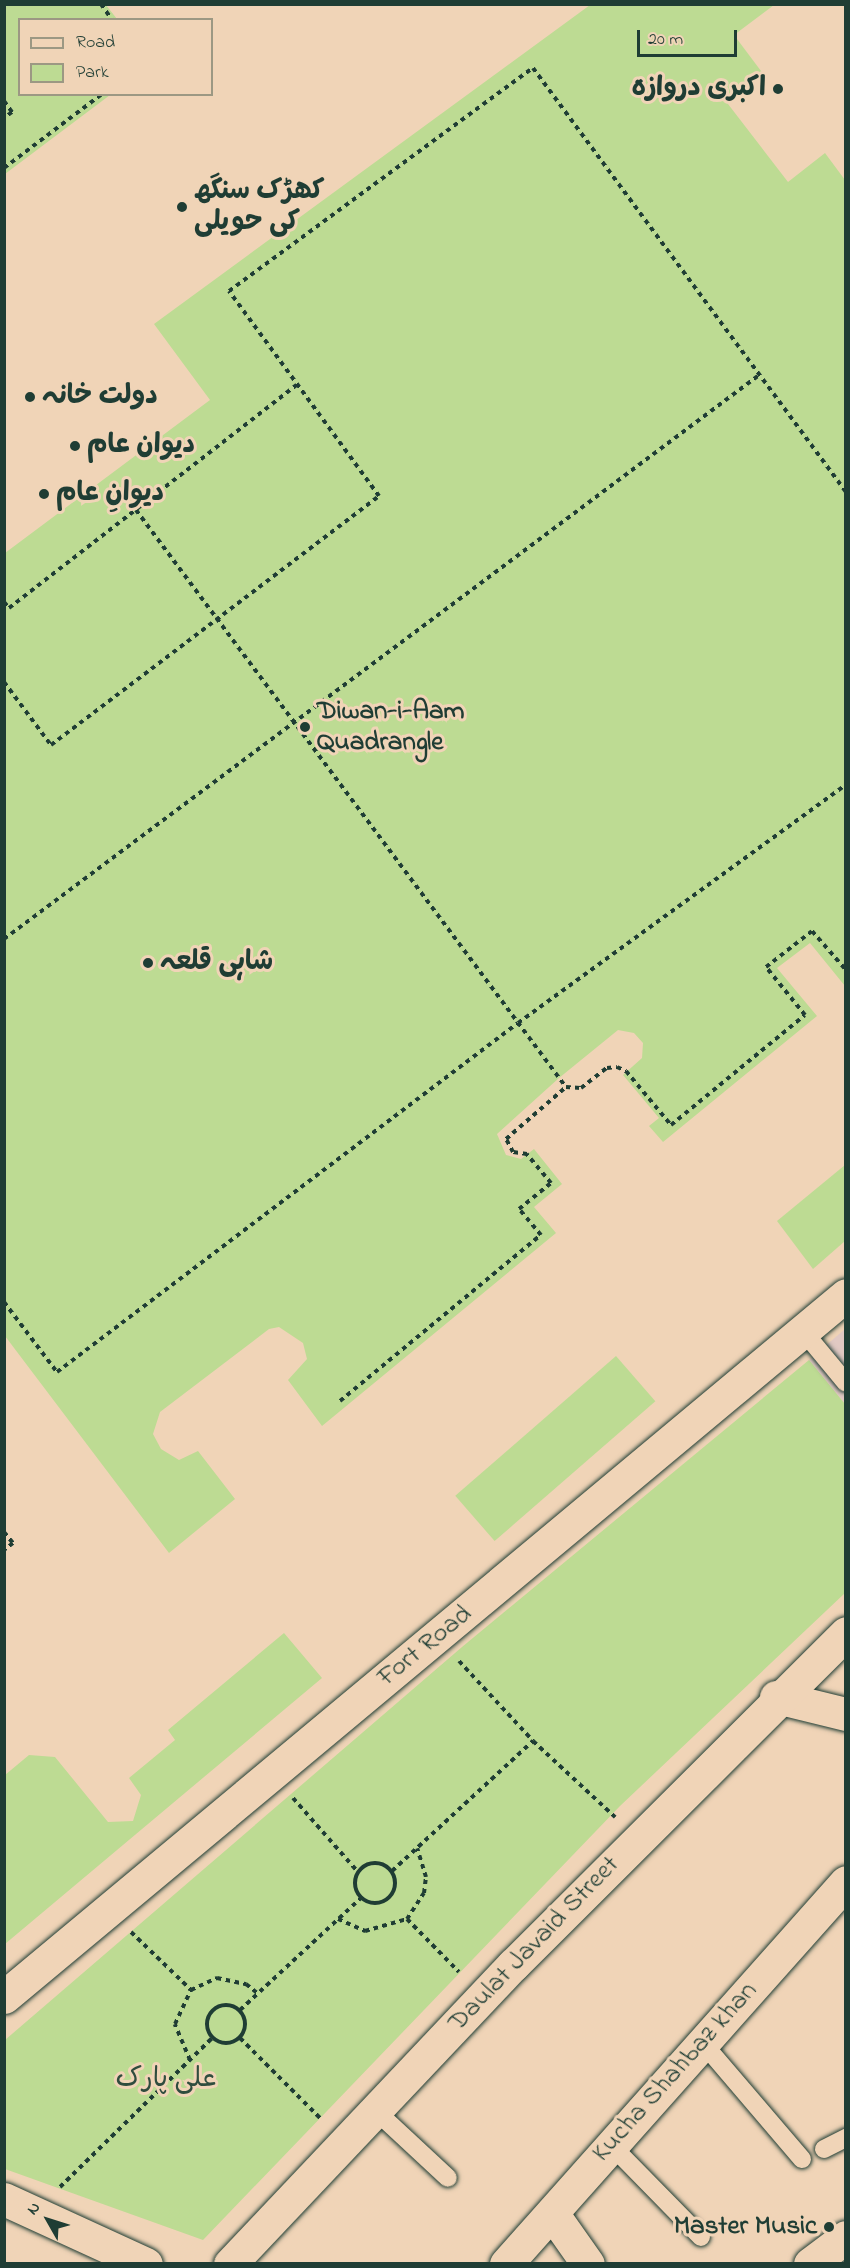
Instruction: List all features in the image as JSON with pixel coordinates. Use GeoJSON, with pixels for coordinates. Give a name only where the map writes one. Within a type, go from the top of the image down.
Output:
{"type":"FeatureCollection","features":[{"type":"Feature","properties":{"kind":"street","name":"Fort Road"},"geometry":{"type":"LineString","coordinates":[[4,1997],[106,1909],[846,1295]]}},
{"type":"Feature","properties":{"kind":"street","name":"Daulat Javaid Street"},"geometry":{"type":"LineString","coordinates":[[230,2264],[483,1996],[776,1696],[846,1633]]}},
{"type":"Feature","properties":{"kind":"street"},"geometry":{"type":"LineString","coordinates":[[776,1696],[846,1714]]}},
{"type":"Feature","properties":{"kind":"street","name":"Kucha Shahbaz khan"},"geometry":{"type":"LineString","coordinates":[[506,2264],[610,2144],[846,1882]]}},
{"type":"Feature","properties":{"kind":"street"},"geometry":{"type":"LineString","coordinates":[[19,2206],[146,2264]]}},
{"type":"Feature","properties":{"kind":"street"},"geometry":{"type":"LineString","coordinates":[[552,2213],[588,2264]]}},
{"type":"Feature","properties":{"kind":"street"},"geometry":{"type":"LineString","coordinates":[[810,2264],[846,2237]]}},
{"type":"Feature","properties":{"kind":"lane"},"geometry":{"type":"LineString","coordinates":[[802,1331],[846,1383]]}},
{"type":"Feature","properties":{"kind":"lane"},"geometry":{"type":"LineString","coordinates":[[702,2042],[801,2159]]}},
{"type":"Feature","properties":{"kind":"lane"},"geometry":{"type":"LineString","coordinates":[[376,2111],[448,2178]]}},
{"type":"Feature","properties":{"kind":"lane"},"geometry":{"type":"LineString","coordinates":[[824,2149],[846,2138]]}},
{"type":"Feature","properties":{"kind":"lane"},"geometry":{"type":"LineString","coordinates":[[610,2144],[701,2237]]}},
{"type":"Feature","properties":{"kind":"path"},"geometry":{"type":"LineString","coordinates":[[101,4],[111,18]]}},
{"type":"Feature","properties":{"kind":"path"},"geometry":{"type":"LineString","coordinates":[[4,682],[51,745],[379,496],[229,291],[533,68],[846,492]]}},
{"type":"Feature","properties":{"kind":"path"},"geometry":{"type":"LineString","coordinates":[[4,168],[99,96]]}},
{"type":"Feature","properties":{"kind":"path"},"geometry":{"type":"LineString","coordinates":[[4,101],[12,112],[4,118]]}},
{"type":"Feature","properties":{"kind":"path"},"geometry":{"type":"LineString","coordinates":[[4,939],[759,376]]}},
{"type":"Feature","properties":{"kind":"path"},"geometry":{"type":"LineString","coordinates":[[4,602],[9,608],[297,385]]}},
{"type":"Feature","properties":{"kind":"path"},"geometry":{"type":"LineString","coordinates":[[136,510],[297,722],[567,1087]]}},
{"type":"Feature","properties":{"kind":"path"},"geometry":{"type":"LineString","coordinates":[[4,1302],[57,1372],[518,1023],[846,785]]}},
{"type":"Feature","properties":{"kind":"path"},"geometry":{"type":"LineString","coordinates":[[340,1401],[541,1235],[519,1209],[551,1183],[528,1154],[513,1152],[506,1139],[567,1087],[581,1088],[607,1068],[617,1067],[626,1071],[670,1125],[805,1015],[766,967],[812,931],[846,970]]}},
{"type":"Feature","properties":{"kind":"path"},"geometry":{"type":"LineString","coordinates":[[4,1532],[13,1544],[4,1550]]}},
{"type":"Feature","properties":{"kind":"path"},"geometry":{"type":"LineString","coordinates":[[437,1636],[533,1741],[638,1838]]}},
{"type":"Feature","properties":{"kind":"path"},"geometry":{"type":"LineString","coordinates":[[392,1871],[533,1741]]}},
{"type":"Feature","properties":{"kind":"path"},"geometry":{"type":"LineString","coordinates":[[271,1773],[358,1872],[356,1890],[361,1898],[384,1902],[396,1882],[392,1871],[375,1863],[358,1872]]}},
{"type":"Feature","properties":{"kind":"path"},"geometry":{"type":"LineString","coordinates":[[338,1919],[365,1931],[407,1919],[424,1893],[426,1877],[417,1848]]}},
{"type":"Feature","properties":{"kind":"path"},"geometry":{"type":"LineString","coordinates":[[240,2010],[361,1898]]}},
{"type":"Feature","properties":{"kind":"path"},"geometry":{"type":"LineString","coordinates":[[106,1909],[191,1990]]}},
{"type":"Feature","properties":{"kind":"path"},"geometry":{"type":"LineString","coordinates":[[407,1919],[483,1996]]}},
{"type":"Feature","properties":{"kind":"path"},"geometry":{"type":"LineString","coordinates":[[190,2060],[175,2024],[191,1990],[204,1982],[232,1978],[257,1993]]}},
{"type":"Feature","properties":{"kind":"path"},"geometry":{"type":"LineString","coordinates":[[19,2206],[190,2060],[212,2038],[210,2014],[224,2005],[240,2010],[245,2019],[240,2038],[231,2043],[212,2038]]}},
{"type":"Feature","properties":{"kind":"path"},"geometry":{"type":"LineString","coordinates":[[240,2038],[345,2142]]}},
{"type":"Feature","properties":{"kind":"shaded area"},"geometry":{"type":"Polygon","coordinates":[[[845,1329],[845,1404],[809,1360],[845,1329]]]}},
{"type":"Feature","properties":{"kind":"green space"},"geometry":{"type":"Polygon","coordinates":[[[5,4],[106,5],[116,18],[18,18],[18,96],[109,96],[5,174],[5,4]]]}},
{"type":"Feature","properties":{"kind":"green space"},"geometry":{"type":"Polygon","coordinates":[[[590,5],[774,5],[734,35],[764,75],[728,104],[788,182],[825,153],[845,180],[845,986],[810,943],[777,968],[817,1016],[663,1142],[649,1126],[659,1118],[623,1075],[642,1058],[643,1043],[634,1033],[618,1030],[559,1078],[497,1134],[506,1155],[521,1159],[534,1149],[562,1184],[534,1207],[556,1233],[322,1426],[288,1380],[307,1359],[303,1343],[279,1327],[269,1329],[160,1412],[153,1434],[161,1449],[179,1460],[198,1451],[235,1499],[169,1553],[5,1336],[5,553],[210,400],[154,324],[590,5]]]}},
{"type":"Feature","properties":{"kind":"green space"},"geometry":{"type":"Polygon","coordinates":[[[845,1165],[845,1241],[813,1269],[777,1221],[845,1165]]]}},
{"type":"Feature","properties":{"kind":"green space"},"geometry":{"type":"Polygon","coordinates":[[[616,1356],[655,1401],[495,1541],[455,1496],[616,1356]]]}},
{"type":"Feature","properties":{"kind":"green space","name":"علی پارک"},"geometry":{"type":"Polygon","coordinates":[[[809,1360],[845,1404],[845,1593],[620,1806],[203,2240],[5,2169],[5,2040],[462,1647],[809,1360]]]}},
{"type":"Feature","properties":{"kind":"green space"},"geometry":{"type":"Polygon","coordinates":[[[284,1633],[322,1678],[5,1944],[5,1775],[29,1755],[55,1757],[108,1822],[133,1821],[141,1795],[129,1778],[175,1740],[168,1730],[284,1633]]]}},
{"type":"Feature","properties":{"kind":"place","name":"اکبری دروازہ"},"geometry":{"type":"Point","coordinates":[778,89]}},
{"type":"Feature","properties":{"kind":"place","name":"کھڑک سنگھ کی حویلی"},"geometry":{"type":"Point","coordinates":[182,207]}},
{"type":"Feature","properties":{"kind":"place","name":"دولت خانہ"},"geometry":{"type":"Point","coordinates":[30,397]}},
{"type":"Feature","properties":{"kind":"place","name":"دیوان عام"},"geometry":{"type":"Point","coordinates":[75,446]}},
{"type":"Feature","properties":{"kind":"place","name":"دیوانِ عام"},"geometry":{"type":"Point","coordinates":[44,494]}},
{"type":"Feature","properties":{"kind":"place","name":"Diwan-i-Aam Quadrangle"},"geometry":{"type":"Point","coordinates":[305,727]}},
{"type":"Feature","properties":{"kind":"place","name":"شاہی قلعہ"},"geometry":{"type":"Point","coordinates":[148,963]}},
{"type":"Feature","properties":{"kind":"place","name":"Master Music"},"geometry":{"type":"Point","coordinates":[829,2227]}}]}
